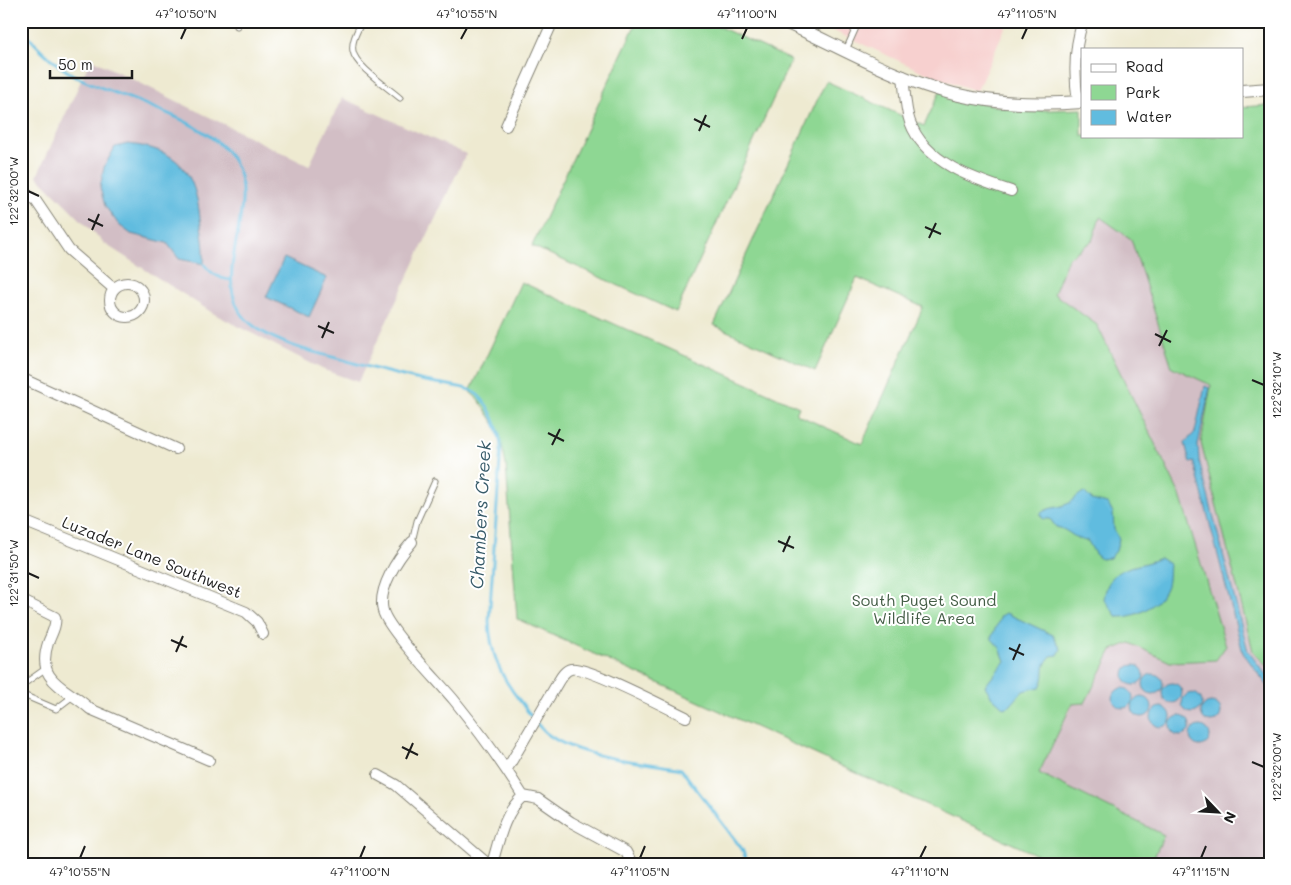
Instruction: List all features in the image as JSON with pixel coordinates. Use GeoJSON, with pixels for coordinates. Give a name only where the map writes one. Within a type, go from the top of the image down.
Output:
{"type":"FeatureCollection","features":[{"type":"Feature","properties":{"kind":"street"},"geometry":{"type":"LineString","coordinates":[[506,126],[553,21]]}},
{"type":"Feature","properties":{"kind":"street"},"geometry":{"type":"LineString","coordinates":[[783,21],[903,76],[956,95],[1028,103],[1080,102],[1075,85],[1076,49],[1083,21]]}},
{"type":"Feature","properties":{"kind":"street"},"geometry":{"type":"LineString","coordinates":[[903,76],[909,119],[924,144],[944,162],[973,179],[1011,191]]}},
{"type":"Feature","properties":{"kind":"street"},"geometry":{"type":"LineString","coordinates":[[1244,91],[1270,89]]}},
{"type":"Feature","properties":{"kind":"street"},"geometry":{"type":"LineString","coordinates":[[21,190],[36,201],[70,250],[114,289]]}},
{"type":"Feature","properties":{"kind":"street"},"geometry":{"type":"LineString","coordinates":[[21,378],[176,449]]}},
{"type":"Feature","properties":{"kind":"street","name":"Luzader Lane Southwest"},"geometry":{"type":"LineString","coordinates":[[21,520],[246,612],[257,622],[263,634]]}},
{"type":"Feature","properties":{"kind":"street"},"geometry":{"type":"LineString","coordinates":[[412,542],[400,558],[382,601],[383,610],[396,631],[454,700],[507,770],[523,796],[538,799],[571,822],[626,852],[632,864]]}},
{"type":"Feature","properties":{"kind":"street"},"geometry":{"type":"LineString","coordinates":[[21,600],[55,617],[56,622],[48,646],[45,669],[54,682],[74,695],[90,709],[209,760]]}},
{"type":"Feature","properties":{"kind":"street"},"geometry":{"type":"LineString","coordinates":[[507,770],[543,708],[568,670],[581,668],[686,717]]}},
{"type":"Feature","properties":{"kind":"street"},"geometry":{"type":"LineString","coordinates":[[378,775],[396,785],[488,864]]}},
{"type":"Feature","properties":{"kind":"street"},"geometry":{"type":"LineString","coordinates":[[492,864],[506,818],[511,809],[523,796]]}},
{"type":"Feature","properties":{"kind":"lane"},"geometry":{"type":"LineString","coordinates":[[362,21],[352,51],[361,65],[400,98]]}},
{"type":"Feature","properties":{"kind":"lane"},"geometry":{"type":"LineString","coordinates":[[846,50],[859,21]]}},
{"type":"Feature","properties":{"kind":"lane"},"geometry":{"type":"LineString","coordinates":[[412,542],[417,521],[435,481]]}},
{"type":"Feature","properties":{"kind":"lane"},"geometry":{"type":"LineString","coordinates":[[21,686],[45,669]]}},
{"type":"Feature","properties":{"kind":"lane"},"geometry":{"type":"LineString","coordinates":[[21,694],[56,709],[74,695]]}},
{"type":"Feature","properties":{"kind":"shaded area"},"geometry":{"type":"Polygon","coordinates":[[[812,21],[1008,21],[977,91],[930,75],[812,21]]]}},
{"type":"Feature","properties":{"kind":"shaded area"},"geometry":{"type":"Polygon","coordinates":[[[91,59],[309,166],[342,98],[466,154],[358,382],[324,370],[216,315],[105,244],[37,176],[91,59]]]}},
{"type":"Feature","properties":{"kind":"shaded area"},"geometry":{"type":"Polygon","coordinates":[[[1100,216],[1131,239],[1172,367],[1211,385],[1201,443],[1253,651],[1270,670],[1270,864],[1151,864],[1164,835],[1039,773],[1072,704],[1085,703],[1111,650],[1130,643],[1170,661],[1216,660],[1226,645],[1180,495],[1097,325],[1054,294],[1068,258],[1092,241],[1100,216]]]}},
{"type":"Feature","properties":{"kind":"green space"},"geometry":{"type":"Polygon","coordinates":[[[637,21],[707,21],[791,60],[676,312],[532,246],[637,21]]]}},
{"type":"Feature","properties":{"kind":"green space","name":"South Puget Sound Wildlife Area"},"geometry":{"type":"Polygon","coordinates":[[[826,81],[924,126],[941,89],[968,100],[1020,111],[1081,109],[1081,138],[1244,138],[1244,107],[1270,105],[1270,670],[1253,651],[1201,443],[1211,385],[1172,367],[1131,239],[1100,217],[1092,241],[1068,258],[1054,294],[1097,325],[1180,495],[1226,646],[1216,660],[1170,662],[1130,643],[1112,650],[1085,703],[1072,704],[1039,773],[1164,835],[1151,864],[1057,864],[517,619],[506,465],[499,431],[479,400],[470,392],[521,282],[799,407],[796,414],[862,444],[923,307],[857,278],[815,371],[714,325],[826,81]]]}},
{"type":"Feature","properties":{"kind":"water"},"geometry":{"type":"Polygon","coordinates":[[[128,144],[159,151],[171,157],[188,175],[194,187],[197,201],[203,241],[204,264],[179,259],[167,243],[131,234],[119,225],[105,206],[100,188],[104,167],[115,147],[128,144]]]}},
{"type":"Feature","properties":{"kind":"water"},"geometry":{"type":"Polygon","coordinates":[[[284,258],[327,278],[309,317],[266,297],[284,258]]]}},
{"type":"Feature","properties":{"kind":"water"},"geometry":{"type":"Polygon","coordinates":[[[1205,386],[1210,388],[1198,445],[1199,460],[1248,651],[1270,680],[1270,689],[1243,653],[1194,462],[1190,463],[1185,443],[1195,432],[1205,386]]]}},
{"type":"Feature","properties":{"kind":"water"},"geometry":{"type":"Polygon","coordinates":[[[1084,492],[1092,500],[1107,504],[1113,512],[1114,529],[1119,539],[1116,551],[1110,558],[1101,559],[1095,554],[1088,541],[1079,539],[1065,530],[1056,527],[1050,519],[1043,519],[1040,514],[1069,503],[1084,492]]]}},
{"type":"Feature","properties":{"kind":"water"},"geometry":{"type":"Polygon","coordinates":[[[1160,558],[1169,564],[1168,583],[1163,594],[1146,610],[1124,617],[1117,617],[1104,599],[1111,579],[1117,573],[1124,570],[1160,558]]]}},
{"type":"Feature","properties":{"kind":"water"},"geometry":{"type":"Polygon","coordinates":[[[1006,613],[1053,635],[1061,649],[1058,655],[1051,656],[1047,660],[1040,687],[1023,691],[1010,706],[1004,708],[991,696],[985,686],[1005,661],[1000,648],[991,638],[1001,616],[1006,613]]]}},
{"type":"Feature","properties":{"kind":"water"},"geometry":{"type":"Polygon","coordinates":[[[1134,665],[1141,668],[1144,675],[1141,682],[1134,685],[1127,682],[1124,675],[1127,668],[1134,665]]]}},
{"type":"Feature","properties":{"kind":"water"},"geometry":{"type":"Polygon","coordinates":[[[1153,674],[1160,677],[1163,684],[1160,691],[1153,694],[1146,691],[1143,684],[1146,677],[1153,674]]]}},
{"type":"Feature","properties":{"kind":"water"},"geometry":{"type":"Polygon","coordinates":[[[1172,683],[1179,686],[1182,693],[1179,700],[1172,703],[1165,700],[1162,693],[1165,686],[1172,683]]]}},
{"type":"Feature","properties":{"kind":"water"},"geometry":{"type":"Polygon","coordinates":[[[1123,688],[1130,691],[1133,698],[1130,705],[1123,708],[1116,705],[1113,698],[1116,691],[1123,688]]]}},
{"type":"Feature","properties":{"kind":"water"},"geometry":{"type":"Polygon","coordinates":[[[1192,693],[1199,696],[1202,703],[1199,710],[1192,713],[1185,710],[1182,703],[1185,696],[1192,693]]]}},
{"type":"Feature","properties":{"kind":"water"},"geometry":{"type":"Polygon","coordinates":[[[1142,697],[1149,700],[1152,707],[1149,714],[1142,717],[1135,714],[1132,707],[1135,700],[1142,697]]]}},
{"type":"Feature","properties":{"kind":"water"},"geometry":{"type":"Polygon","coordinates":[[[1211,702],[1218,705],[1221,712],[1218,719],[1211,722],[1204,719],[1201,712],[1204,705],[1211,702]]]}},
{"type":"Feature","properties":{"kind":"water"},"geometry":{"type":"Polygon","coordinates":[[[1161,707],[1168,710],[1171,717],[1168,724],[1161,727],[1154,724],[1151,717],[1154,710],[1161,707]]]}},
{"type":"Feature","properties":{"kind":"water"},"geometry":{"type":"Polygon","coordinates":[[[1180,716],[1187,719],[1190,726],[1187,733],[1180,736],[1173,733],[1170,726],[1173,719],[1180,716]]]}},
{"type":"Feature","properties":{"kind":"water"},"geometry":{"type":"Polygon","coordinates":[[[1200,726],[1207,729],[1210,736],[1207,743],[1200,746],[1193,743],[1190,736],[1193,729],[1200,726]]]}},
{"type":"Feature","properties":{"kind":"waterway","name":"Chambers Creek"},"geometry":{"type":"LineString","coordinates":[[21,28],[46,55],[68,72],[93,84],[161,110],[204,132],[221,145],[233,160],[241,180],[242,202],[232,270],[232,291],[239,310],[255,327],[285,343],[307,350],[400,375],[468,389],[478,395],[492,416],[501,446],[489,621],[491,643],[497,663],[507,682],[539,726],[560,742],[592,754],[681,769],[742,849],[748,864]]}},
{"type":"Feature","properties":{"kind":"waterway"},"geometry":{"type":"LineString","coordinates":[[204,264],[209,271],[231,280]]}}]}
